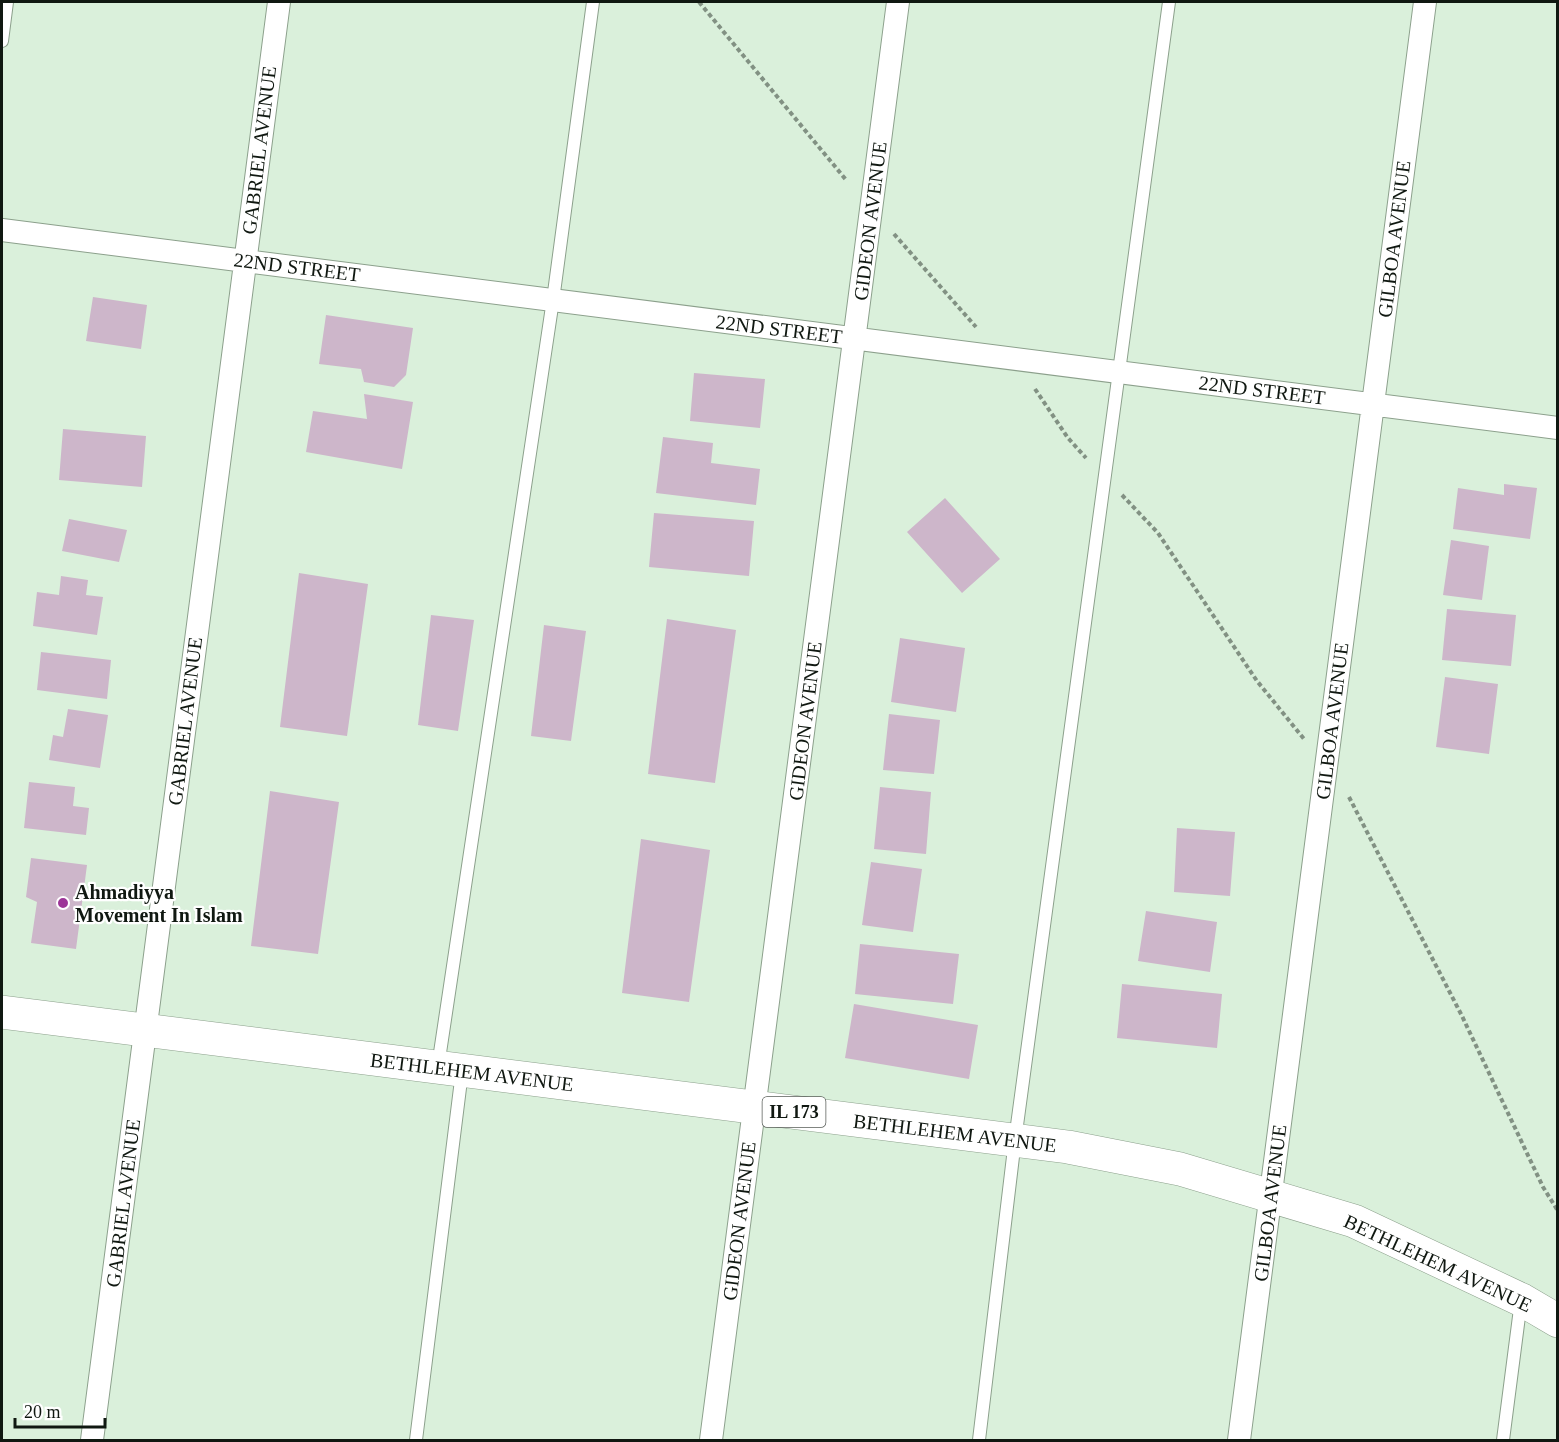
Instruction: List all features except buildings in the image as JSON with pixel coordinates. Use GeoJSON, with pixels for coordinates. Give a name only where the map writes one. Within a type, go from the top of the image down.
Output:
{"type":"FeatureCollection","features":[{"type":"Feature","properties":{"kind":"main road","name":"BETHLEHEM AVENUE"},"geometry":{"type":"LineString","coordinates":[[2,1012],[1015,1140],[1180,1169],[1354,1221],[1521,1300],[1557,1321]]}},
{"type":"Feature","properties":{"kind":"street","name":"GABRIEL AVENUE"},"geometry":{"type":"LineString","coordinates":[[92,1440],[279,2]]}},
{"type":"Feature","properties":{"kind":"street","name":"GIDEON AVENUE"},"geometry":{"type":"LineString","coordinates":[[711,1440],[898,2]]}},
{"type":"Feature","properties":{"kind":"street","name":"GILBOA AVENUE"},"geometry":{"type":"LineString","coordinates":[[1239,1440],[1425,2]]}},
{"type":"Feature","properties":{"kind":"street","name":"22ND STREET"},"geometry":{"type":"LineString","coordinates":[[2,230],[1557,428]]}},
{"type":"Feature","properties":{"kind":"lane"},"geometry":{"type":"LineString","coordinates":[[2,41],[7,2]]}},
{"type":"Feature","properties":{"kind":"lane"},"geometry":{"type":"LineString","coordinates":[[416,1440],[450,1069],[593,2]]}},
{"type":"Feature","properties":{"kind":"lane"},"geometry":{"type":"LineString","coordinates":[[979,1440],[1015,1140],[1169,2]]}},
{"type":"Feature","properties":{"kind":"lane"},"geometry":{"type":"LineString","coordinates":[[1503,1440],[1521,1300]]}},
{"type":"Feature","properties":{"kind":"path"},"geometry":{"type":"LineString","coordinates":[[699,2],[871,209],[956,306],[1033,386],[1068,438],[1158,533],[1257,681],[1354,802],[1462,1016],[1543,1187],[1557,1211]]}},
{"type":"Feature","properties":{"kind":"place","name":"Ahmadiyya Movement In Islam"},"geometry":{"type":"Point","coordinates":[63,903]}}]}
